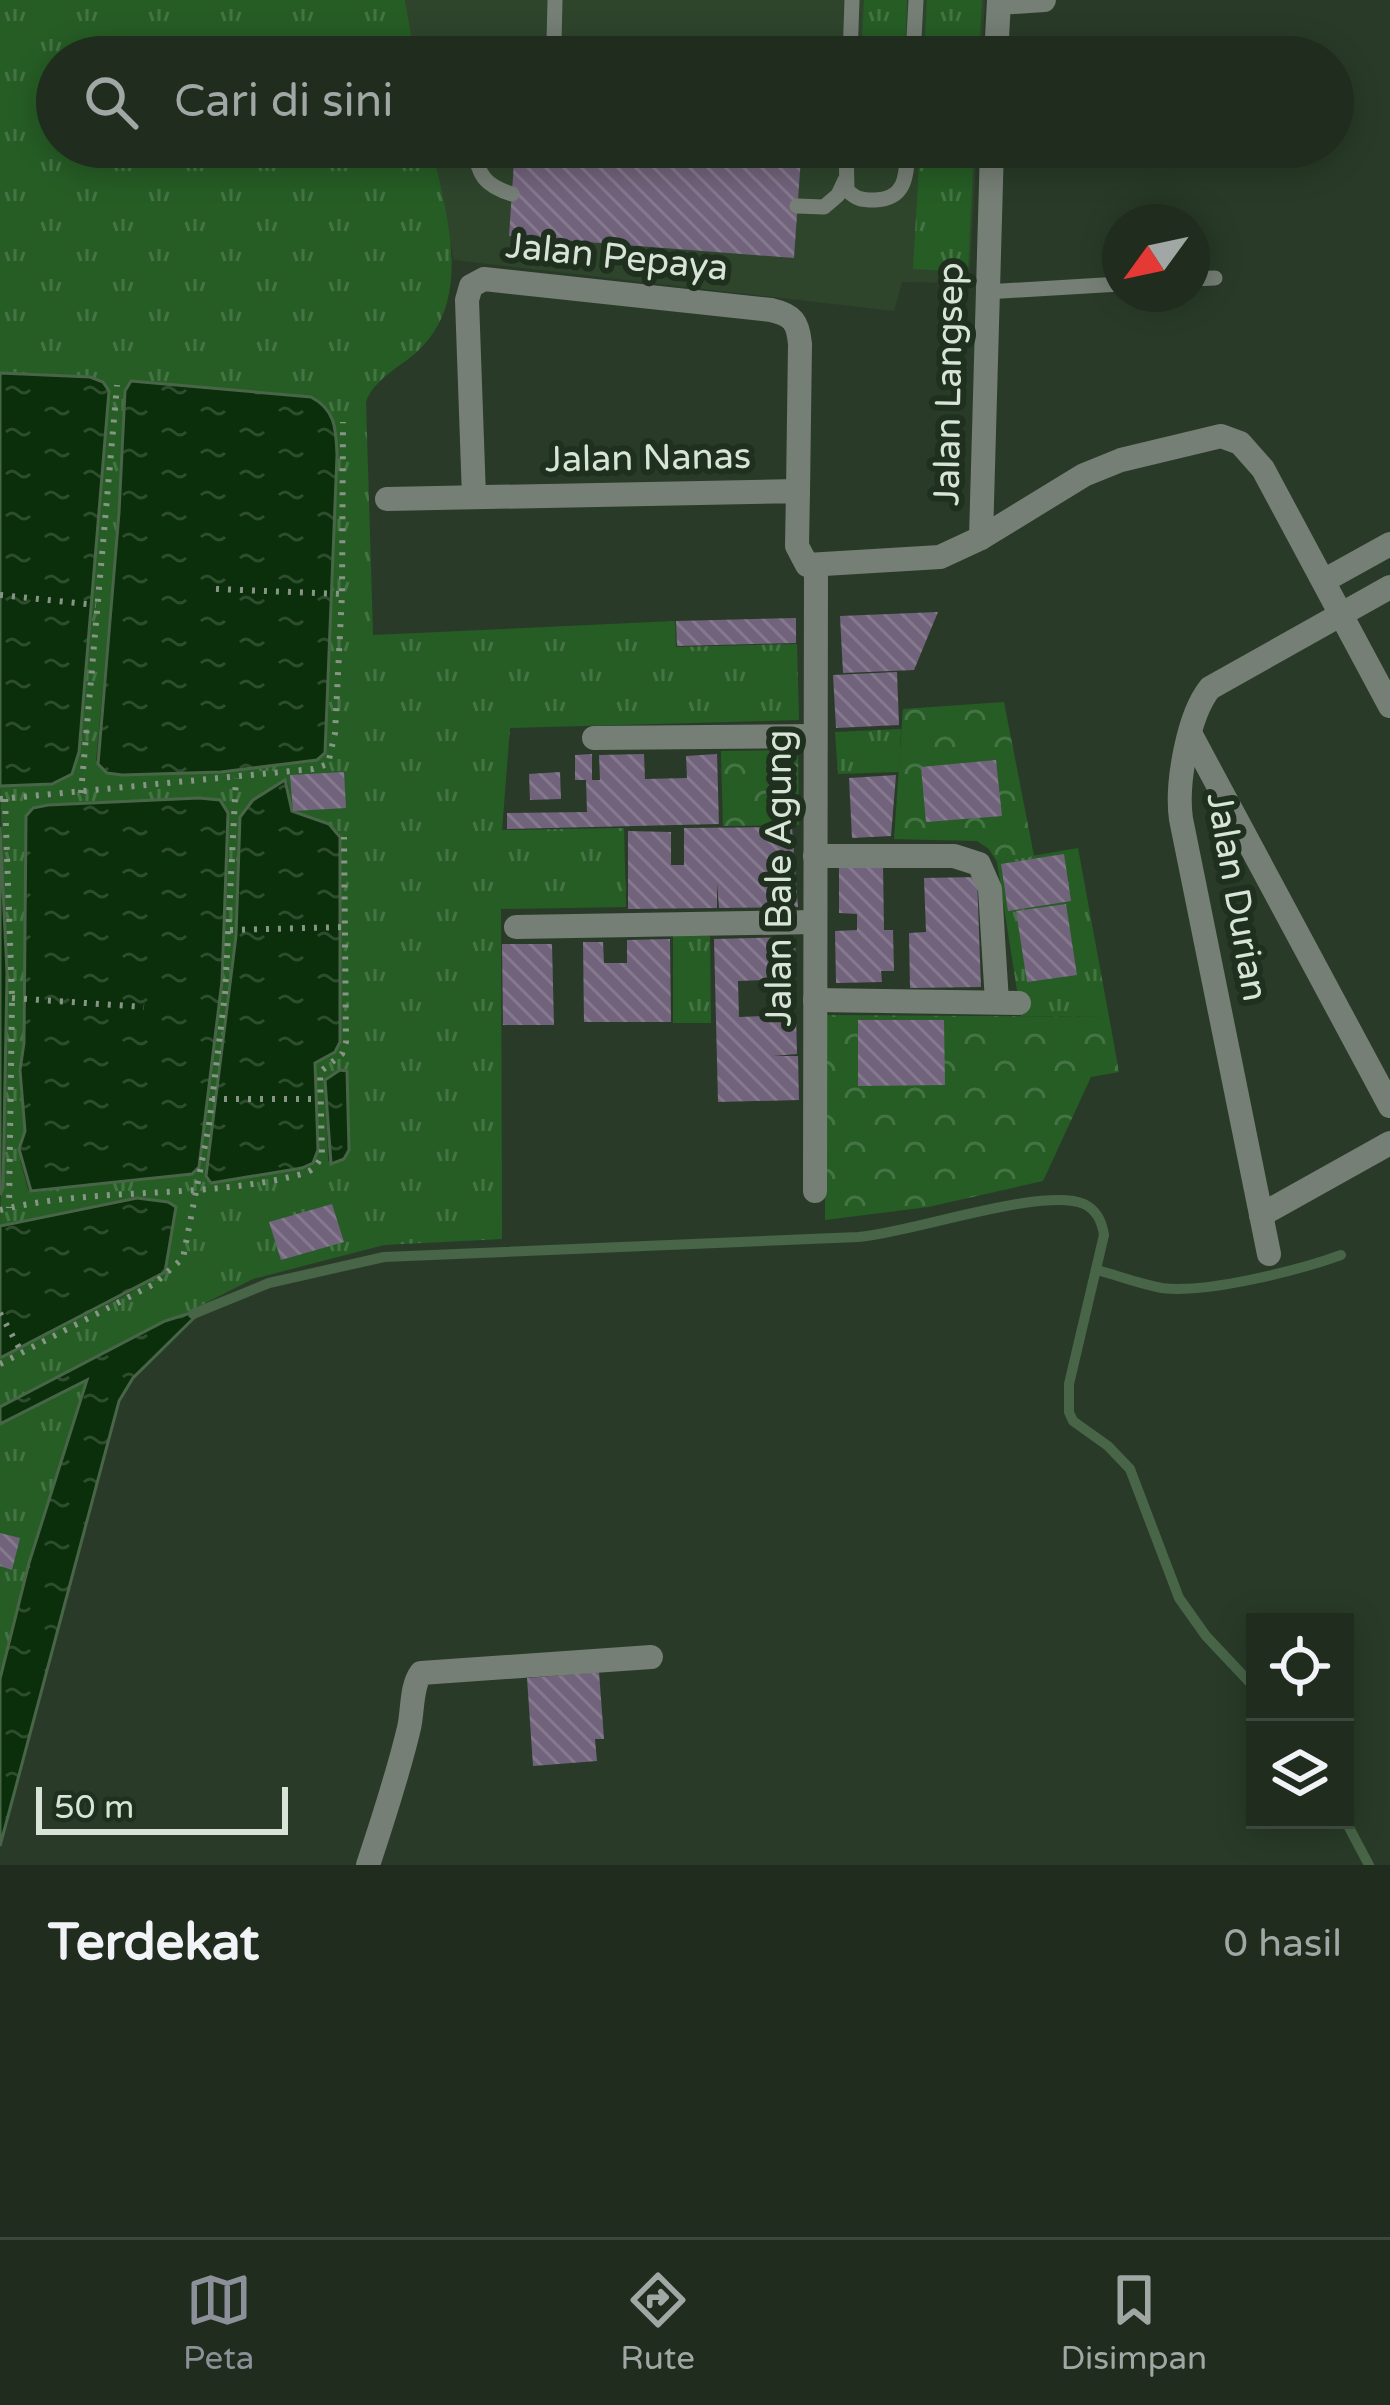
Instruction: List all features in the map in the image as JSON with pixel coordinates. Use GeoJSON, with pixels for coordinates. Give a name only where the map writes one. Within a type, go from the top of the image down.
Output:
{"type":"FeatureCollection","features":[{"type":"Feature","properties":{"kind":"street"},"geometry":{"type":"LineString","coordinates":[[997,36],[999,1],[1044,0]]}},
{"type":"Feature","properties":{"kind":"street","name":"Jalan Langsep"},"geometry":{"type":"LineString","coordinates":[[981,538],[991,168]]}},
{"type":"Feature","properties":{"kind":"street","name":"Jalan Pepaya"},"geometry":{"type":"LineString","coordinates":[[474,497],[467,300],[471,286],[484,279],[771,310],[791,317],[800,344],[797,491]]}},
{"type":"Feature","properties":{"kind":"street","name":"Jalan Langsep"},"geometry":{"type":"LineString","coordinates":[[981,538],[1084,475],[1121,460],[1221,436],[1240,443],[1263,469],[1325,580]]}},
{"type":"Feature","properties":{"kind":"street","name":"Jalan Nanas"},"geometry":{"type":"LineString","coordinates":[[386,499],[797,491],[798,554],[807,565],[815,566]]}},
{"type":"Feature","properties":{"kind":"street"},"geometry":{"type":"LineString","coordinates":[[815,566],[924,561],[981,538]]}},
{"type":"Feature","properties":{"kind":"street"},"geometry":{"type":"LineString","coordinates":[[1390,544],[1325,580],[1390,706]]}},
{"type":"Feature","properties":{"kind":"street","name":"Jalan Bale Agung"},"geometry":{"type":"LineString","coordinates":[[814,1191],[815,566]]}},
{"type":"Feature","properties":{"kind":"street","name":"Jalan Durian"},"geometry":{"type":"LineString","coordinates":[[1269,1254],[1180,819],[1179,793],[1197,710],[1210,688],[1390,587]]}},
{"type":"Feature","properties":{"kind":"street"},"geometry":{"type":"LineString","coordinates":[[1191,735],[1390,1106]]}},
{"type":"Feature","properties":{"kind":"street"},"geometry":{"type":"LineString","coordinates":[[594,738],[815,736]]}},
{"type":"Feature","properties":{"kind":"street"},"geometry":{"type":"LineString","coordinates":[[815,856],[954,856],[979,864],[990,889],[1008,1003],[815,1000]]}},
{"type":"Feature","properties":{"kind":"street"},"geometry":{"type":"LineString","coordinates":[[516,927],[815,922]]}},
{"type":"Feature","properties":{"kind":"street"},"geometry":{"type":"LineString","coordinates":[[1261,1215],[1390,1143]]}},
{"type":"Feature","properties":{"kind":"street"},"geometry":{"type":"LineString","coordinates":[[368,1865],[421,1673],[651,1657]]}},
{"type":"Feature","properties":{"kind":"lane"},"geometry":{"type":"LineString","coordinates":[[554,36],[555,0]]}},
{"type":"Feature","properties":{"kind":"lane"},"geometry":{"type":"LineString","coordinates":[[851,36],[853,0]]}},
{"type":"Feature","properties":{"kind":"lane"},"geometry":{"type":"LineString","coordinates":[[914,36],[916,0]]}},
{"type":"Feature","properties":{"kind":"lane"},"geometry":{"type":"LineString","coordinates":[[478,168],[484,182],[512,194]]}},
{"type":"Feature","properties":{"kind":"lane"},"geometry":{"type":"LineString","coordinates":[[845,168],[847,190],[861,200],[892,196],[904,184],[906,168]]}},
{"type":"Feature","properties":{"kind":"lane"},"geometry":{"type":"LineString","coordinates":[[797,206],[824,207],[838,195],[845,180]]}},
{"type":"Feature","properties":{"kind":"lane"},"geometry":{"type":"LineString","coordinates":[[1210,278],[1215,278]]}},
{"type":"Feature","properties":{"kind":"lane"},"geometry":{"type":"LineString","coordinates":[[986,292],[1102,285]]}},
{"type":"Feature","properties":{"kind":"path"},"geometry":{"type":"LineString","coordinates":[[81,793],[117,385]]}},
{"type":"Feature","properties":{"kind":"path"},"geometry":{"type":"LineString","coordinates":[[343,422],[342,594],[335,733],[328,764],[314,770],[3,799],[11,998],[4,1209],[57,1199],[301,1174],[315,1167],[322,1156],[320,1072],[346,1047],[344,837]]}},
{"type":"Feature","properties":{"kind":"path"},"geometry":{"type":"LineString","coordinates":[[216,590],[342,594]]}},
{"type":"Feature","properties":{"kind":"path"},"geometry":{"type":"LineString","coordinates":[[0,595],[96,605]]}},
{"type":"Feature","properties":{"kind":"path"},"geometry":{"type":"LineString","coordinates":[[0,1364],[176,1268],[184,1253],[212,1099],[230,930],[236,778]]}},
{"type":"Feature","properties":{"kind":"path"},"geometry":{"type":"LineString","coordinates":[[230,930],[345,927]]}},
{"type":"Feature","properties":{"kind":"path"},"geometry":{"type":"LineString","coordinates":[[11,998],[144,1007]]}},
{"type":"Feature","properties":{"kind":"path"},"geometry":{"type":"LineString","coordinates":[[212,1099],[320,1100]]}},
{"type":"Feature","properties":{"kind":"path"},"geometry":{"type":"LineString","coordinates":[[0,1312],[22,1353]]}},
{"type":"Feature","properties":{"kind":"shaded area"},"geometry":{"type":"Polygon","coordinates":[[[405,0],[985,0],[983,36],[411,36],[405,0]]]}},
{"type":"Feature","properties":{"kind":"shaded area"},"geometry":{"type":"Polygon","coordinates":[[[436,168],[976,168],[969,283],[902,282],[894,311],[454,260],[436,168]]]}},
{"type":"Feature","properties":{"kind":"green space"},"geometry":{"type":"Polygon","coordinates":[[[0,0],[405,0],[411,36],[36,36],[36,168],[436,168],[451,253],[446,305],[436,329],[418,351],[381,380],[366,402],[373,635],[675,621],[676,647],[797,644],[799,720],[510,728],[502,830],[624,828],[626,907],[501,909],[502,1239],[384,1245],[253,1279],[0,1407],[0,1358],[132,1292],[172,1229],[176,1209],[163,1203],[119,1202],[0,1226],[7,973],[0,786],[52,784],[79,752],[109,391],[90,377],[0,373],[0,0]],[[131,381],[125,391],[96,760],[101,769],[221,772],[311,762],[325,752],[335,425],[310,397],[131,381]],[[284,780],[253,800],[240,817],[236,936],[206,1180],[318,1155],[315,1064],[319,1057],[335,1052],[340,1042],[339,833],[329,824],[292,811],[284,780]],[[30,810],[25,819],[20,1070],[25,1131],[20,1160],[28,1190],[192,1174],[199,1167],[202,1148],[222,981],[228,813],[30,810]],[[346,1069],[325,1080],[328,1161],[344,1159],[348,1150],[346,1069]]]}},
{"type":"Feature","properties":{"kind":"green space"},"geometry":{"type":"Polygon","coordinates":[[[864,0],[907,0],[906,36],[862,36],[864,0]]]}},
{"type":"Feature","properties":{"kind":"green space"},"geometry":{"type":"Polygon","coordinates":[[[927,0],[982,0],[980,36],[925,36],[927,0]]]}},
{"type":"Feature","properties":{"kind":"green space"},"geometry":{"type":"Polygon","coordinates":[[[919,168],[973,168],[968,272],[913,269],[919,168]]]}},
{"type":"Feature","properties":{"kind":"green space"},"geometry":{"type":"Polygon","coordinates":[[[1004,702],[1034,856],[997,862],[977,841],[894,839],[903,709],[1004,702]]]}},
{"type":"Feature","properties":{"kind":"green space"},"geometry":{"type":"Polygon","coordinates":[[[901,729],[899,772],[838,774],[835,732],[901,729]]]}},
{"type":"Feature","properties":{"kind":"green space"},"geometry":{"type":"Polygon","coordinates":[[[798,750],[799,825],[723,826],[721,751],[798,750]]]}},
{"type":"Feature","properties":{"kind":"green space"},"geometry":{"type":"Polygon","coordinates":[[[1078,848],[1109,1017],[1021,1016],[997,862],[1078,848]]]}},
{"type":"Feature","properties":{"kind":"green space"},"geometry":{"type":"Polygon","coordinates":[[[673,936],[710,936],[711,1023],[673,1023],[673,936]]]}},
{"type":"Feature","properties":{"kind":"green space"},"geometry":{"type":"Polygon","coordinates":[[[825,1015],[1109,1017],[1119,1072],[1091,1077],[1043,1181],[928,1207],[825,1220],[825,1015]]]}},
{"type":"Feature","properties":{"kind":"green space"},"geometry":{"type":"Polygon","coordinates":[[[88,1378],[29,1563],[0,1679],[0,1424],[88,1378]]]}},
{"type":"Feature","properties":{"kind":"water"},"geometry":{"type":"Polygon","coordinates":[[[0,373],[90,377],[103,382],[109,391],[79,752],[72,774],[52,784],[0,786],[0,373]]]}},
{"type":"Feature","properties":{"kind":"water"},"geometry":{"type":"Polygon","coordinates":[[[131,381],[311,397],[330,414],[337,455],[325,753],[317,760],[221,772],[122,775],[107,773],[98,764],[125,391],[131,381]]]}},
{"type":"Feature","properties":{"kind":"water"},"geometry":{"type":"Polygon","coordinates":[[[285,780],[292,811],[329,824],[340,837],[340,1042],[335,1052],[315,1063],[318,1150],[313,1163],[211,1183],[206,1176],[236,936],[240,817],[253,800],[285,780]]]}},
{"type":"Feature","properties":{"kind":"water"},"geometry":{"type":"Polygon","coordinates":[[[220,800],[228,813],[222,981],[199,1167],[192,1174],[31,1191],[19,1149],[25,1131],[20,1070],[26,816],[33,808],[48,805],[220,800]]]}},
{"type":"Feature","properties":{"kind":"water"},"geometry":{"type":"Polygon","coordinates":[[[0,827],[7,973],[0,1195],[0,827]]]}},
{"type":"Feature","properties":{"kind":"water"},"geometry":{"type":"Polygon","coordinates":[[[347,1071],[349,1150],[344,1159],[331,1164],[325,1080],[347,1071]]]}},
{"type":"Feature","properties":{"kind":"water"},"geometry":{"type":"Polygon","coordinates":[[[137,1198],[176,1207],[165,1272],[0,1358],[0,1226],[137,1198]]]}},
{"type":"Feature","properties":{"kind":"water"},"geometry":{"type":"Polygon","coordinates":[[[203,1309],[133,1378],[119,1401],[0,1846],[0,1679],[29,1563],[87,1380],[0,1424],[0,1407],[165,1321],[203,1309]]]}},
{"type":"Feature","properties":{"kind":"building"},"geometry":{"type":"Polygon","coordinates":[[[514,168],[800,168],[794,258],[509,236],[514,168]]]}},
{"type":"Feature","properties":{"kind":"building"},"geometry":{"type":"Polygon","coordinates":[[[938,612],[914,670],[843,673],[840,616],[938,612]]]}},
{"type":"Feature","properties":{"kind":"building"},"geometry":{"type":"Polygon","coordinates":[[[796,618],[796,643],[677,646],[676,621],[796,618]]]}},
{"type":"Feature","properties":{"kind":"building"},"geometry":{"type":"Polygon","coordinates":[[[897,672],[899,725],[836,728],[833,675],[897,672]]]}},
{"type":"Feature","properties":{"kind":"building"},"geometry":{"type":"Polygon","coordinates":[[[592,754],[592,780],[600,780],[599,755],[644,754],[645,779],[687,778],[686,756],[717,754],[719,824],[507,829],[507,813],[587,812],[586,780],[575,780],[575,755],[592,754]]]}},
{"type":"Feature","properties":{"kind":"building"},"geometry":{"type":"Polygon","coordinates":[[[996,760],[1002,816],[926,822],[921,767],[996,760]]]}},
{"type":"Feature","properties":{"kind":"building"},"geometry":{"type":"Polygon","coordinates":[[[344,772],[346,808],[293,811],[290,775],[344,772]]]}},
{"type":"Feature","properties":{"kind":"building"},"geometry":{"type":"Polygon","coordinates":[[[560,772],[561,799],[530,800],[529,774],[560,772]]]}},
{"type":"Feature","properties":{"kind":"building"},"geometry":{"type":"Polygon","coordinates":[[[896,775],[891,836],[852,838],[849,778],[896,775]]]}},
{"type":"Feature","properties":{"kind":"building"},"geometry":{"type":"Polygon","coordinates":[[[792,827],[798,907],[719,908],[717,883],[717,908],[628,909],[628,831],[671,832],[671,865],[684,865],[684,828],[792,827]]]}},
{"type":"Feature","properties":{"kind":"building"},"geometry":{"type":"Polygon","coordinates":[[[1064,854],[1071,901],[1008,911],[1001,864],[1064,854]]]}},
{"type":"Feature","properties":{"kind":"building"},"geometry":{"type":"Polygon","coordinates":[[[839,865],[883,865],[884,930],[893,930],[894,971],[881,971],[882,982],[836,983],[835,931],[857,930],[857,914],[839,913],[839,865]]]}},
{"type":"Feature","properties":{"kind":"building"},"geometry":{"type":"Polygon","coordinates":[[[977,877],[981,987],[910,988],[909,933],[926,932],[924,878],[977,877]]]}},
{"type":"Feature","properties":{"kind":"building"},"geometry":{"type":"Polygon","coordinates":[[[1066,904],[1077,975],[1027,982],[1016,911],[1066,904]]]}},
{"type":"Feature","properties":{"kind":"building"},"geometry":{"type":"Polygon","coordinates":[[[795,937],[796,979],[738,981],[739,1017],[796,1015],[797,1054],[773,1056],[798,1056],[799,1100],[718,1102],[714,939],[795,937]]]}},
{"type":"Feature","properties":{"kind":"building"},"geometry":{"type":"Polygon","coordinates":[[[670,939],[671,1022],[584,1022],[583,942],[603,942],[604,963],[627,963],[627,940],[670,939]]]}},
{"type":"Feature","properties":{"kind":"building"},"geometry":{"type":"Polygon","coordinates":[[[502,944],[552,944],[554,1025],[503,1025],[502,944]]]}},
{"type":"Feature","properties":{"kind":"building"},"geometry":{"type":"Polygon","coordinates":[[[858,1020],[944,1020],[945,1085],[858,1086],[858,1020]]]}},
{"type":"Feature","properties":{"kind":"building"},"geometry":{"type":"Polygon","coordinates":[[[332,1204],[344,1242],[281,1260],[269,1222],[332,1204]]]}},
{"type":"Feature","properties":{"kind":"building"},"geometry":{"type":"Polygon","coordinates":[[[0,1533],[20,1538],[12,1570],[0,1566],[0,1533]]]}},
{"type":"Feature","properties":{"kind":"building"},"geometry":{"type":"Polygon","coordinates":[[[599,1672],[604,1739],[595,1739],[597,1761],[533,1766],[527,1678],[599,1672]]]}},
{"type":"Feature","properties":{"kind":"waterway"},"geometry":{"type":"LineString","coordinates":[[193,1314],[269,1283],[384,1257],[858,1237],[1009,1205],[1065,1200],[1084,1204],[1098,1217],[1104,1235],[1069,1384],[1069,1412],[1073,1421],[1130,1469],[1179,1598],[1246,1678]]}},
{"type":"Feature","properties":{"kind":"waterway"},"geometry":{"type":"LineString","coordinates":[[1097,1270],[1180,1289],[1252,1279],[1341,1255]]}},
{"type":"Feature","properties":{"kind":"waterway"},"geometry":{"type":"LineString","coordinates":[[1350,1829],[1369,1865]]}}]}
